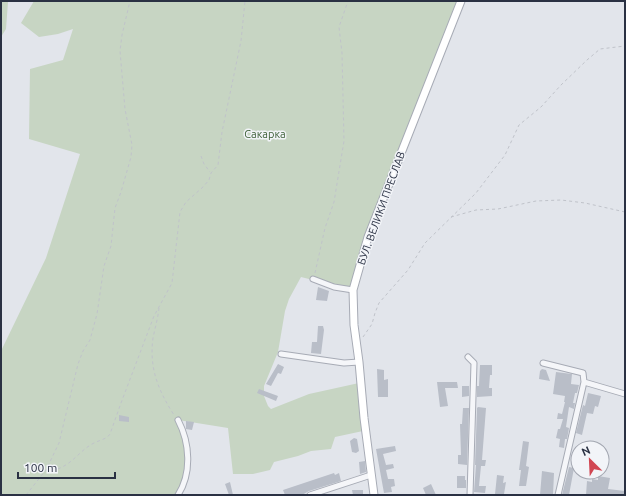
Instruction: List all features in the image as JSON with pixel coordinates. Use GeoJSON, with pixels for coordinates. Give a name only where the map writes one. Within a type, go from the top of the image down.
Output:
{"type":"FeatureCollection","features":[{"type":"Feature","properties":{"kind":"main road","name":"БУЛ. ВЕЛИКИ ПРЕСЛАВ"},"geometry":{"type":"LineString","coordinates":[[374,493],[354,325],[353,290],[368,237],[461,1]]}},
{"type":"Feature","properties":{"kind":"street"},"geometry":{"type":"LineString","coordinates":[[313,279],[334,287],[353,290]]}},
{"type":"Feature","properties":{"kind":"street"},"geometry":{"type":"LineString","coordinates":[[281,354],[344,363],[359,362]]}},
{"type":"Feature","properties":{"kind":"street"},"geometry":{"type":"LineString","coordinates":[[468,357],[474,363],[470,495]]}},
{"type":"Feature","properties":{"kind":"street"},"geometry":{"type":"LineString","coordinates":[[543,363],[583,373],[584,382],[558,495]]}},
{"type":"Feature","properties":{"kind":"street"},"geometry":{"type":"LineString","coordinates":[[584,382],[625,394]]}},
{"type":"Feature","properties":{"kind":"street"},"geometry":{"type":"LineString","coordinates":[[178,420],[187,452],[188,467],[186,480],[178,495]]}},
{"type":"Feature","properties":{"kind":"street"},"geometry":{"type":"LineString","coordinates":[[310,495],[371,476]]}},
{"type":"Feature","properties":{"kind":"path"},"geometry":{"type":"LineString","coordinates":[[26,495],[46,470],[59,443],[78,364],[83,351],[90,340],[97,314],[104,266],[111,246],[115,208],[131,157],[132,146],[125,109],[120,51],[130,1]]}},
{"type":"Feature","properties":{"kind":"path"},"geometry":{"type":"LineString","coordinates":[[46,470],[51,471],[65,465],[78,453],[93,443],[108,437],[129,380],[159,307],[172,283],[180,212],[186,202],[206,184],[211,173],[218,165],[222,132],[241,41],[246,1]]}},
{"type":"Feature","properties":{"kind":"path"},"geometry":{"type":"LineString","coordinates":[[313,279],[325,228],[334,202],[336,183],[342,158],[344,141],[342,54],[339,27],[348,1]]}},
{"type":"Feature","properties":{"kind":"path"},"geometry":{"type":"LineString","coordinates":[[357,349],[364,335],[372,324],[379,303],[408,270],[425,243],[476,193],[505,155],[519,125],[541,107],[561,85],[600,49],[625,46]]}},
{"type":"Feature","properties":{"kind":"path"},"geometry":{"type":"LineString","coordinates":[[201,156],[204,164],[211,173]]}},
{"type":"Feature","properties":{"kind":"path"},"geometry":{"type":"LineString","coordinates":[[450,217],[476,210],[498,209],[536,201],[561,200],[625,212]]}},
{"type":"Feature","properties":{"kind":"path"},"geometry":{"type":"LineString","coordinates":[[159,307],[154,338],[153,368],[160,393],[178,420]]}},
{"type":"Feature","properties":{"kind":"green space"},"geometry":{"type":"Polygon","coordinates":[[[1,1],[9,1],[6,29],[1,37],[1,1]]]}},
{"type":"Feature","properties":{"kind":"green space","name":"Сакарка"},"geometry":{"type":"Polygon","coordinates":[[[34,1],[461,1],[368,237],[353,290],[301,277],[289,299],[285,311],[278,352],[264,386],[264,396],[268,406],[271,409],[309,394],[359,383],[363,431],[335,437],[331,449],[311,451],[274,462],[270,470],[253,474],[233,474],[228,428],[178,420],[181,427],[188,467],[178,495],[1,495],[1,351],[46,258],[80,154],[29,139],[30,69],[63,60],[73,29],[58,34],[39,37],[21,23],[34,1]]]}},
{"type":"Feature","properties":{"kind":"building"},"geometry":{"type":"Polygon","coordinates":[[[318,287],[329,291],[327,301],[316,300],[318,287]]]}},
{"type":"Feature","properties":{"kind":"building"},"geometry":{"type":"Polygon","coordinates":[[[318,326],[323,326],[324,330],[321,354],[311,353],[312,342],[317,342],[318,326]]]}},
{"type":"Feature","properties":{"kind":"building"},"geometry":{"type":"Polygon","coordinates":[[[278,364],[284,367],[281,374],[278,373],[271,386],[266,384],[278,364]]]}},
{"type":"Feature","properties":{"kind":"building"},"geometry":{"type":"Polygon","coordinates":[[[480,365],[492,365],[492,375],[490,375],[489,388],[492,388],[492,396],[477,397],[480,365]]]}},
{"type":"Feature","properties":{"kind":"building"},"geometry":{"type":"Polygon","coordinates":[[[377,369],[384,370],[384,380],[388,379],[388,397],[378,397],[377,369]]]}},
{"type":"Feature","properties":{"kind":"building"},"geometry":{"type":"Polygon","coordinates":[[[542,369],[546,370],[550,381],[539,379],[540,371],[542,369]]]}},
{"type":"Feature","properties":{"kind":"building"},"geometry":{"type":"Polygon","coordinates":[[[556,372],[572,374],[571,384],[579,385],[577,393],[575,393],[573,403],[575,403],[574,409],[569,407],[566,427],[569,428],[567,439],[565,439],[564,448],[559,447],[560,439],[556,438],[558,429],[560,429],[563,419],[557,419],[558,413],[562,414],[565,396],[553,394],[556,372]]]}},
{"type":"Feature","properties":{"kind":"building"},"geometry":{"type":"Polygon","coordinates":[[[437,382],[457,382],[458,388],[445,388],[448,406],[440,407],[437,382]]]}},
{"type":"Feature","properties":{"kind":"building"},"geometry":{"type":"Polygon","coordinates":[[[462,386],[469,386],[469,396],[462,397],[462,386]]]}},
{"type":"Feature","properties":{"kind":"building"},"geometry":{"type":"Polygon","coordinates":[[[259,389],[278,396],[276,401],[257,393],[259,389]]]}},
{"type":"Feature","properties":{"kind":"building"},"geometry":{"type":"Polygon","coordinates":[[[588,393],[601,396],[598,407],[595,406],[593,414],[587,413],[582,435],[576,433],[583,405],[585,406],[588,393]]]}},
{"type":"Feature","properties":{"kind":"building"},"geometry":{"type":"Polygon","coordinates":[[[478,407],[486,408],[482,460],[486,460],[485,466],[481,466],[479,486],[486,486],[485,493],[474,492],[478,407]]]}},
{"type":"Feature","properties":{"kind":"building"},"geometry":{"type":"Polygon","coordinates":[[[463,408],[469,408],[467,465],[458,464],[458,455],[461,455],[460,424],[462,424],[463,408]]]}},
{"type":"Feature","properties":{"kind":"building"},"geometry":{"type":"Polygon","coordinates":[[[119,415],[129,417],[129,422],[119,421],[119,415]]]}},
{"type":"Feature","properties":{"kind":"building"},"geometry":{"type":"Polygon","coordinates":[[[186,421],[194,422],[192,430],[186,429],[186,421]]]}},
{"type":"Feature","properties":{"kind":"building"},"geometry":{"type":"Polygon","coordinates":[[[354,438],[357,439],[359,451],[356,453],[352,452],[350,441],[354,438]]]}},
{"type":"Feature","properties":{"kind":"building"},"geometry":{"type":"Polygon","coordinates":[[[523,441],[529,442],[526,466],[529,467],[526,486],[519,486],[521,470],[519,470],[523,441]]]}},
{"type":"Feature","properties":{"kind":"building"},"geometry":{"type":"Polygon","coordinates":[[[395,446],[396,451],[383,454],[386,465],[393,464],[394,468],[386,470],[388,479],[394,479],[395,486],[391,487],[392,492],[384,493],[376,449],[395,446]]]}},
{"type":"Feature","properties":{"kind":"building"},"geometry":{"type":"Polygon","coordinates":[[[365,461],[366,472],[360,474],[359,462],[365,461]]]}},
{"type":"Feature","properties":{"kind":"building"},"geometry":{"type":"Polygon","coordinates":[[[570,467],[570,480],[572,480],[569,495],[562,495],[570,467]]]}},
{"type":"Feature","properties":{"kind":"building"},"geometry":{"type":"Polygon","coordinates":[[[542,471],[554,473],[553,495],[540,495],[542,471]]]}},
{"type":"Feature","properties":{"kind":"building"},"geometry":{"type":"Polygon","coordinates":[[[334,473],[335,475],[339,473],[341,481],[309,491],[302,495],[285,495],[283,490],[334,473]]]}},
{"type":"Feature","properties":{"kind":"building"},"geometry":{"type":"Polygon","coordinates":[[[497,475],[504,476],[503,483],[506,482],[504,494],[495,494],[497,475]]]}},
{"type":"Feature","properties":{"kind":"building"},"geometry":{"type":"Polygon","coordinates":[[[457,476],[465,476],[466,488],[457,488],[457,476]]]}},
{"type":"Feature","properties":{"kind":"building"},"geometry":{"type":"Polygon","coordinates":[[[592,480],[610,480],[608,489],[625,491],[625,495],[586,495],[587,481],[592,482],[592,480]]]}},
{"type":"Feature","properties":{"kind":"building"},"geometry":{"type":"Polygon","coordinates":[[[230,482],[233,495],[229,495],[225,484],[230,482]]]}},
{"type":"Feature","properties":{"kind":"building"},"geometry":{"type":"Polygon","coordinates":[[[431,484],[436,495],[426,495],[423,488],[431,484]]]}},
{"type":"Feature","properties":{"kind":"building"},"geometry":{"type":"Polygon","coordinates":[[[352,490],[363,490],[363,495],[353,495],[352,490]]]}}]}
